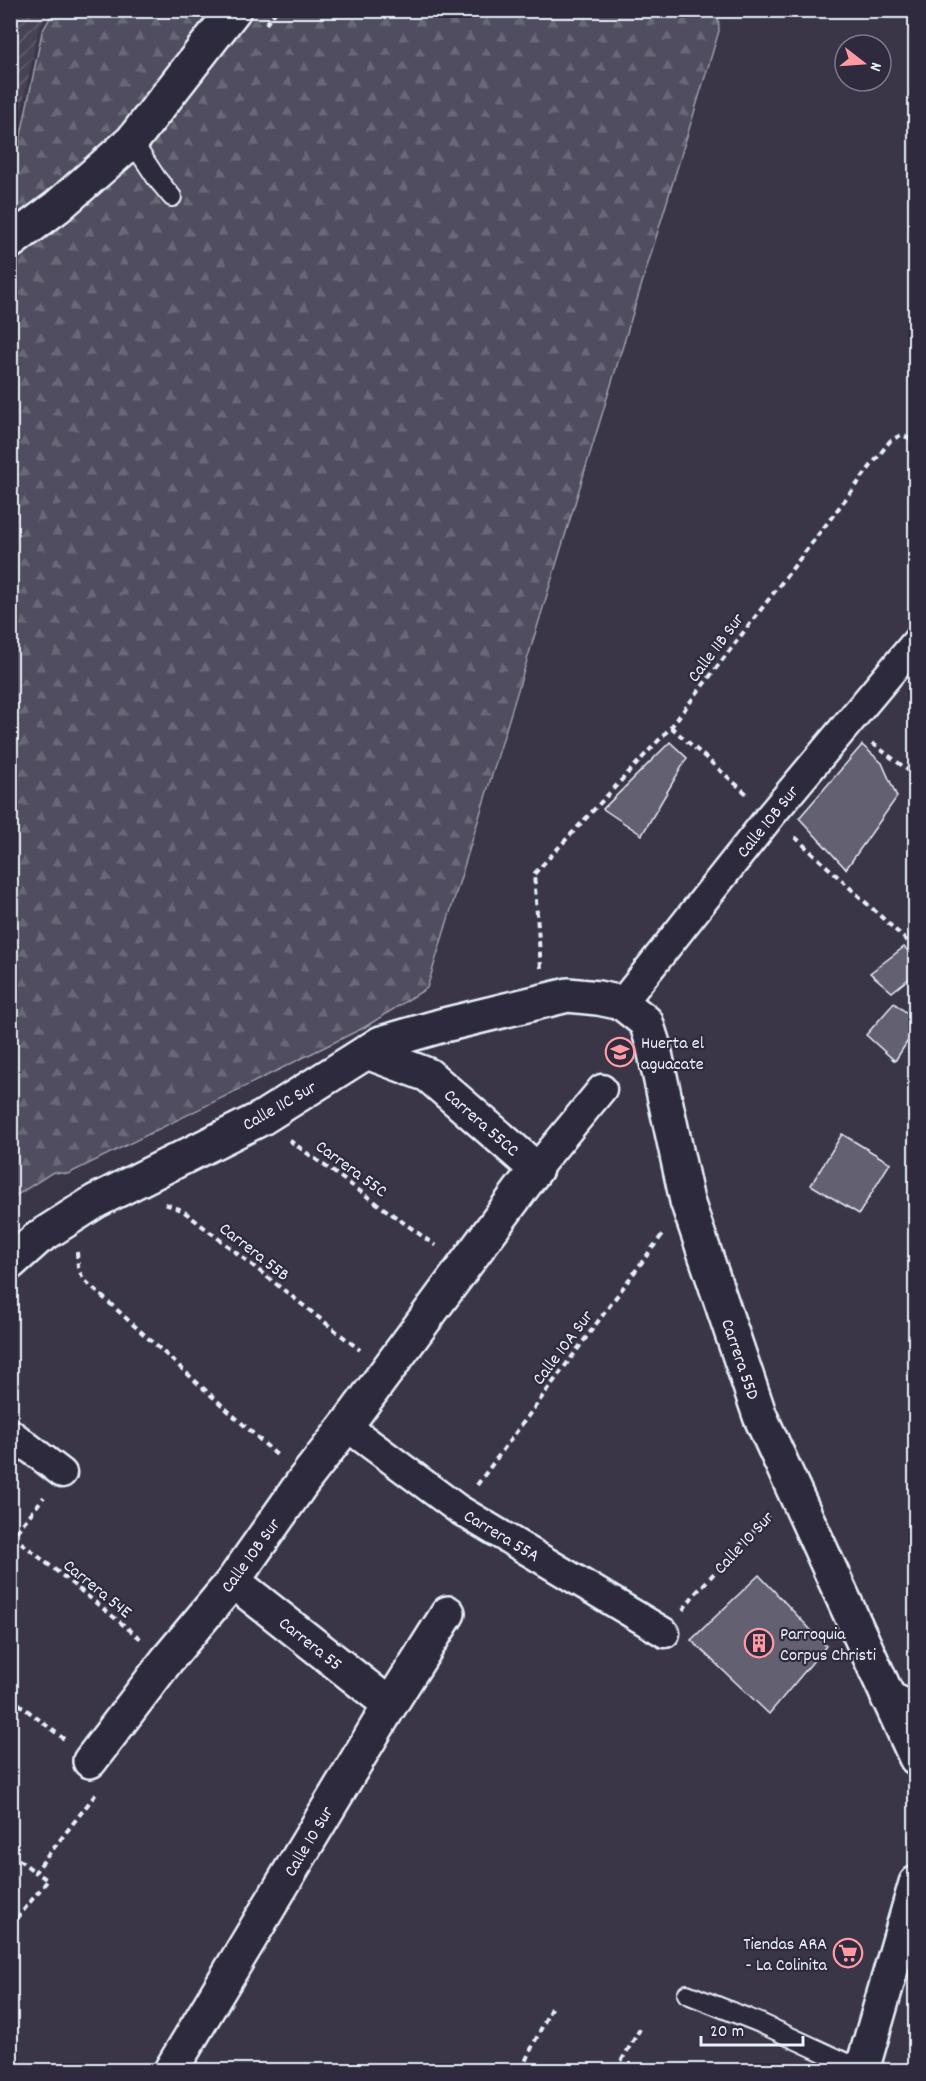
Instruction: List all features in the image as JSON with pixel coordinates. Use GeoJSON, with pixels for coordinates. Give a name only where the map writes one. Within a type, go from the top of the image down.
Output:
{"type":"FeatureCollection","features":[{"type":"Feature","properties":{"kind":"street"},"geometry":{"type":"LineString","coordinates":[[10,242],[57,207],[132,141],[234,10]]}},
{"type":"Feature","properties":{"kind":"street","name":"Calle 10B Sur"},"geometry":{"type":"LineString","coordinates":[[622,1003],[771,815],[915,642]]}},
{"type":"Feature","properties":{"kind":"street","name":"Carrera 55D"},"geometry":{"type":"LineString","coordinates":[[556,998],[598,998],[622,1003],[646,1022],[653,1044],[687,1201],[760,1416],[902,1705],[915,1758]]}},
{"type":"Feature","properties":{"kind":"street","name":"Calle 11C Sur"},"geometry":{"type":"LineString","coordinates":[[10,1263],[38,1238],[105,1196],[262,1118],[381,1043],[556,998]]}},
{"type":"Feature","properties":{"kind":"street","name":"Carrera 55CC"},"geometry":{"type":"LineString","coordinates":[[410,1035],[428,1076]]}},
{"type":"Feature","properties":{"kind":"street","name":"Carrera 55CC"},"geometry":{"type":"LineString","coordinates":[[367,1052],[428,1076],[536,1169]]}},
{"type":"Feature","properties":{"kind":"street"},"geometry":{"type":"LineString","coordinates":[[536,1169],[602,1089]]}},
{"type":"Feature","properties":{"kind":"street","name":"Calle 10B Sur"},"geometry":{"type":"LineString","coordinates":[[90,1761],[166,1660],[233,1581],[303,1480],[346,1426],[536,1169]]}},
{"type":"Feature","properties":{"kind":"street","name":"Carrera 55A"},"geometry":{"type":"LineString","coordinates":[[346,1426],[458,1509],[665,1633]]}},
{"type":"Feature","properties":{"kind":"street"},"geometry":{"type":"LineString","coordinates":[[10,1433],[62,1473]]}},
{"type":"Feature","properties":{"kind":"street","name":"Carrera 55"},"geometry":{"type":"LineString","coordinates":[[233,1581],[390,1705]]}},
{"type":"Feature","properties":{"kind":"street","name":"Calle 10 Sur"},"geometry":{"type":"LineString","coordinates":[[171,2070],[390,1705],[448,1613]]}},
{"type":"Feature","properties":{"kind":"street"},"geometry":{"type":"LineString","coordinates":[[862,2070],[915,1882]]}},
{"type":"Feature","properties":{"kind":"lane"},"geometry":{"type":"LineString","coordinates":[[132,141],[172,197]]}},
{"type":"Feature","properties":{"kind":"lane"},"geometry":{"type":"LineString","coordinates":[[687,1994],[760,2023],[862,2070]]}},
{"type":"Feature","properties":{"kind":"path","name":"Calle 11B Sur"},"geometry":{"type":"LineString","coordinates":[[556,998],[534,874],[672,727],[890,441],[901,435],[909,438],[915,444]]}},
{"type":"Feature","properties":{"kind":"path"},"geometry":{"type":"LineString","coordinates":[[847,724],[915,776]]}},
{"type":"Feature","properties":{"kind":"path","name":"Carrera 55C"},"geometry":{"type":"LineString","coordinates":[[283,1139],[292,1141],[463,1266]]}},
{"type":"Feature","properties":{"kind":"path","name":"Calle 10A Sur"},"geometry":{"type":"LineString","coordinates":[[458,1509],[687,1201]]}},
{"type":"Feature","properties":{"kind":"path","name":"Carrera 55B"},"geometry":{"type":"LineString","coordinates":[[164,1204],[182,1210],[387,1371]]}},
{"type":"Feature","properties":{"kind":"path"},"geometry":{"type":"LineString","coordinates":[[63,1222],[77,1250],[78,1267],[83,1279],[303,1480]]}},
{"type":"Feature","properties":{"kind":"path"},"geometry":{"type":"LineString","coordinates":[[12,1538],[62,1473]]}},
{"type":"Feature","properties":{"kind":"path","name":"Calle 10 Sur"},"geometry":{"type":"LineString","coordinates":[[693,1596],[794,1488]]}},
{"type":"Feature","properties":{"kind":"path","name":"Carrera 54E"},"geometry":{"type":"LineString","coordinates":[[12,1538],[166,1660]]}},
{"type":"Feature","properties":{"kind":"path"},"geometry":{"type":"LineString","coordinates":[[10,1697],[90,1761],[108,1779],[35,1872]]}},
{"type":"Feature","properties":{"kind":"path"},"geometry":{"type":"LineString","coordinates":[[10,1853],[48,1880],[10,1927]]}},
{"type":"Feature","properties":{"kind":"path"},"geometry":{"type":"LineString","coordinates":[[521,2070],[553,2004]]}},
{"type":"Feature","properties":{"kind":"path"},"geometry":{"type":"LineString","coordinates":[[616,2070],[640,2029]]}},
{"type":"Feature","properties":{"kind":"path"},"geometry":{"type":"LineString","coordinates":[[911,2070],[915,2052]]}},
{"type":"Feature","properties":{"kind":"shaded area"},"geometry":{"type":"Polygon","coordinates":[[[10,11],[50,11],[38,31],[21,113],[11,108],[10,11]]]}},
{"type":"Feature","properties":{"kind":"green space"},"geometry":{"type":"Polygon","coordinates":[[[54,11],[718,11],[719,31],[427,988],[365,1027],[68,1174],[53,1172],[11,1199],[10,597],[16,593],[10,585],[11,184],[42,32],[54,11]]]}},
{"type":"Feature","properties":{"kind":"building"},"geometry":{"type":"Polygon","coordinates":[[[670,742],[687,758],[642,835],[603,809],[670,742]]]}},
{"type":"Feature","properties":{"kind":"building"},"geometry":{"type":"Polygon","coordinates":[[[862,745],[882,763],[897,797],[846,869],[799,818],[862,745]]]}},
{"type":"Feature","properties":{"kind":"building"},"geometry":{"type":"Polygon","coordinates":[[[904,947],[916,958],[916,973],[892,992],[870,973],[904,947]]]}},
{"type":"Feature","properties":{"kind":"building"},"geometry":{"type":"Polygon","coordinates":[[[894,1003],[916,1020],[916,1028],[895,1061],[866,1035],[894,1003]]]}},
{"type":"Feature","properties":{"kind":"building"},"geometry":{"type":"Polygon","coordinates":[[[842,1134],[890,1163],[859,1214],[811,1185],[842,1134]]]}},
{"type":"Feature","properties":{"kind":"building","name":"Parroquia Corpus Christi"},"geometry":{"type":"Polygon","coordinates":[[[759,1575],[826,1646],[769,1714],[691,1640],[759,1575]]]}},
{"type":"Feature","properties":{"kind":"place","name":"Huerta el aguacate"},"geometry":{"type":"Point","coordinates":[620,1052]}},
{"type":"Feature","properties":{"kind":"place","name":"Parroquia Corpus Christi"},"geometry":{"type":"Point","coordinates":[759,1643]}},
{"type":"Feature","properties":{"kind":"place","name":"Tiendas ARA - La Colinita"},"geometry":{"type":"Point","coordinates":[848,1953]}}]}
